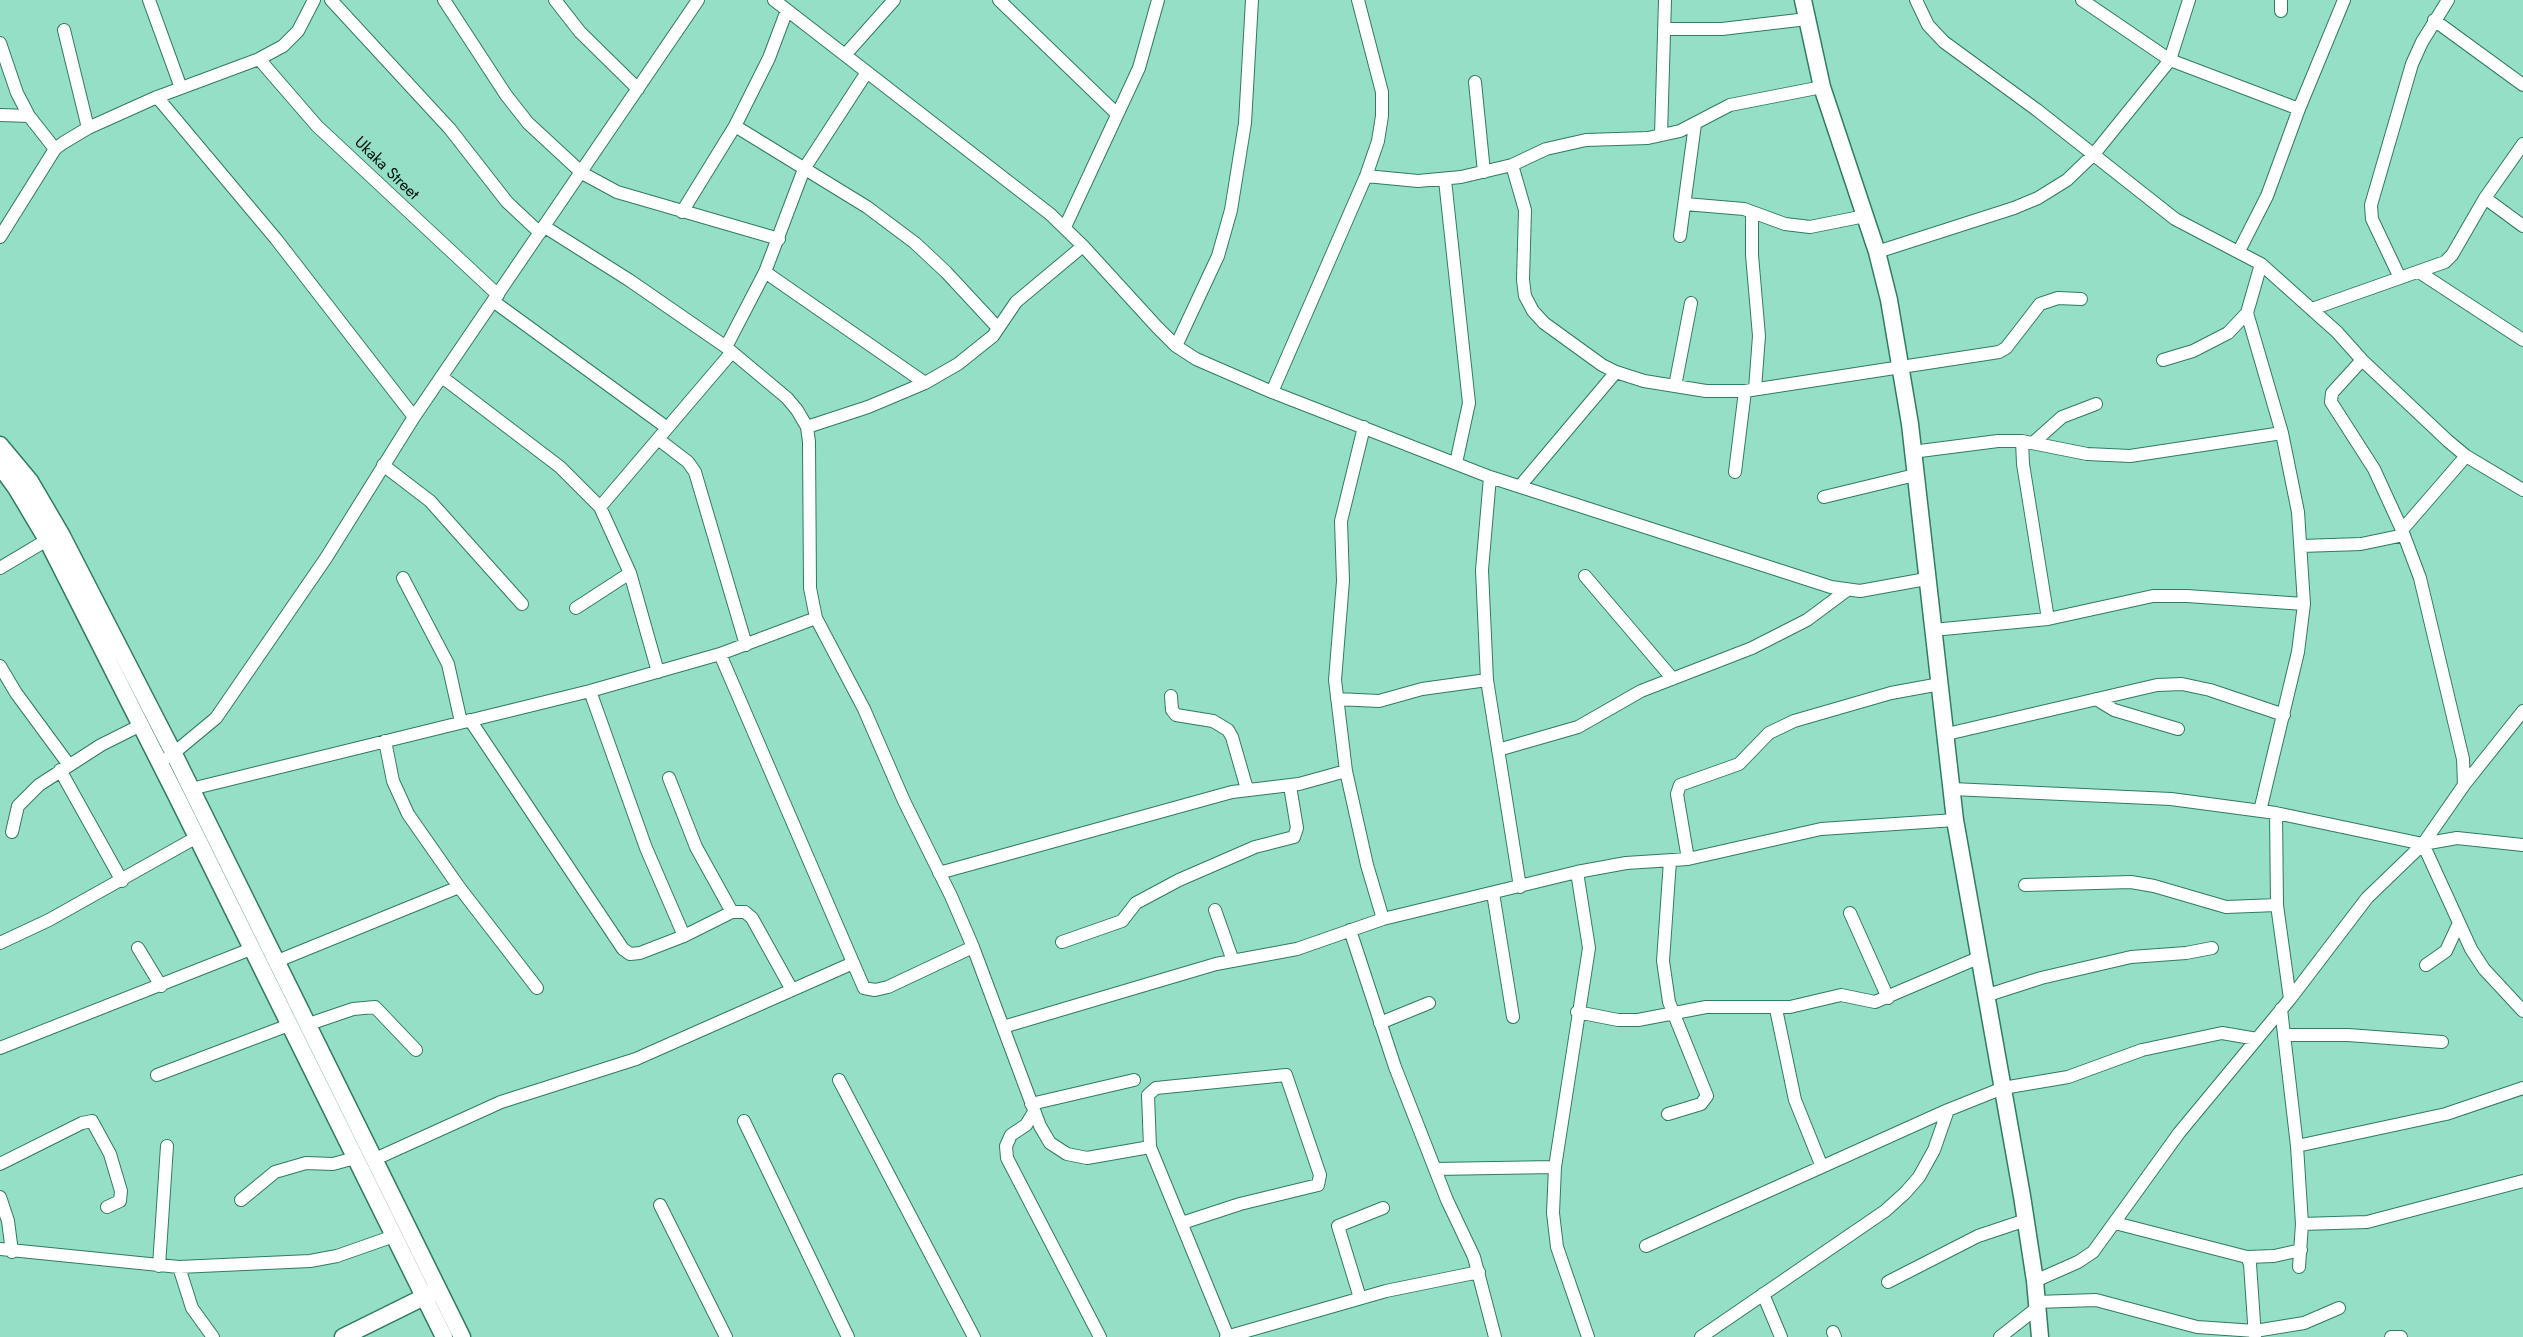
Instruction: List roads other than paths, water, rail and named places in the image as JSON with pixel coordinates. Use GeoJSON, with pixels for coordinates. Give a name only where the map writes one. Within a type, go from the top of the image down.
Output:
{"type":"FeatureCollection","features":[{"type":"Feature","properties":{"kind":"main road"},"geometry":{"type":"LineString","coordinates":[[1803,0],[1822,87],[1877,252],[1900,367],[1947,734],[1955,820],[2026,1220],[2040,1337]]}},
{"type":"Feature","properties":{"kind":"main road"},"geometry":{"type":"LineString","coordinates":[[0,445],[30,481],[61,534],[167,758],[197,837],[394,1236],[462,1337]]}},
{"type":"Feature","properties":{"kind":"main road"},"geometry":{"type":"LineString","coordinates":[[0,466],[47,540],[141,725],[190,789],[373,1160],[431,1294],[444,1337]]}},
{"type":"Feature","properties":{"kind":"main road"},"geometry":{"type":"LineString","coordinates":[[348,1336],[431,1294]]}},
{"type":"Feature","properties":{"kind":"street"},"geometry":{"type":"LineString","coordinates":[[0,237],[55,148],[88,128],[157,97],[259,59],[291,40],[314,0]]}},
{"type":"Feature","properties":{"kind":"street"},"geometry":{"type":"LineString","coordinates":[[331,0],[450,129],[507,202],[543,230],[629,280],[729,349],[787,398],[807,427],[809,442],[810,588],[816,618],[864,709],[973,947],[1033,1108],[1050,1143],[1067,1154],[1087,1158],[1150,1147]]}},
{"type":"Feature","properties":{"kind":"street"},"geometry":{"type":"LineString","coordinates":[[444,0],[506,95],[528,123],[582,173],[617,192],[779,239]]}},
{"type":"Feature","properties":{"kind":"street"},"geometry":{"type":"LineString","coordinates":[[555,0],[580,32],[638,89]]}},
{"type":"Feature","properties":{"kind":"street"},"geometry":{"type":"LineString","coordinates":[[167,758],[216,718],[326,558],[414,417],[698,0]]}},
{"type":"Feature","properties":{"kind":"street"},"geometry":{"type":"LineString","coordinates":[[774,0],[1065,227],[1176,346],[1196,358],[1272,392],[1490,477],[1846,591],[1860,591],[1926,579]]}},
{"type":"Feature","properties":{"kind":"street"},"geometry":{"type":"LineString","coordinates":[[845,55],[894,0]]}},
{"type":"Feature","properties":{"kind":"street"},"geometry":{"type":"LineString","coordinates":[[999,0],[1117,114]]}},
{"type":"Feature","properties":{"kind":"street"},"geometry":{"type":"LineString","coordinates":[[1065,227],[1139,68],[1158,0]]}},
{"type":"Feature","properties":{"kind":"street"},"geometry":{"type":"LineString","coordinates":[[1176,346],[1218,255],[1230,210],[1245,123],[1252,0]]}},
{"type":"Feature","properties":{"kind":"street"},"geometry":{"type":"LineString","coordinates":[[1272,392],[1366,176],[1379,133],[1382,92],[1358,0]]}},
{"type":"Feature","properties":{"kind":"street"},"geometry":{"type":"LineString","coordinates":[[1661,135],[1665,0]]}},
{"type":"Feature","properties":{"kind":"street"},"geometry":{"type":"LineString","coordinates":[[1917,0],[1928,25],[1944,42],[2094,154],[2175,219],[2192,230],[2240,251],[2260,264],[2312,309],[2362,360],[2466,456],[2523,490]]}},
{"type":"Feature","properties":{"kind":"street"},"geometry":{"type":"LineString","coordinates":[[2082,0],[2170,60],[2299,109]]}},
{"type":"Feature","properties":{"kind":"street"},"geometry":{"type":"LineString","coordinates":[[1877,252],[2014,208],[2038,198],[2067,180],[2094,154],[2170,60],[2189,0]]}},
{"type":"Feature","properties":{"kind":"street"},"geometry":{"type":"LineString","coordinates":[[2240,251],[2267,196],[2299,109],[2344,0]]}},
{"type":"Feature","properties":{"kind":"street"},"geometry":{"type":"LineString","coordinates":[[2400,278],[2372,219],[2371,205],[2412,64],[2434,20],[2448,0]]}},
{"type":"Feature","properties":{"kind":"street"},"geometry":{"type":"LineString","coordinates":[[151,1],[181,88]]}},
{"type":"Feature","properties":{"kind":"street"},"geometry":{"type":"LineString","coordinates":[[682,212],[735,126],[769,58],[787,10]]}},
{"type":"Feature","properties":{"kind":"street"},"geometry":{"type":"LineString","coordinates":[[1665,29],[1722,29],[1807,19]]}},
{"type":"Feature","properties":{"kind":"street"},"geometry":{"type":"LineString","coordinates":[[2434,20],[2523,85]]}},
{"type":"Feature","properties":{"kind":"street"},"geometry":{"type":"LineString","coordinates":[[64,30],[88,128]]}},
{"type":"Feature","properties":{"kind":"street"},"geometry":{"type":"LineString","coordinates":[[0,43],[17,93],[29,116],[55,148]]}},
{"type":"Feature","properties":{"kind":"street","name":"Ukaka Street"},"geometry":{"type":"LineString","coordinates":[[259,59],[317,126],[495,298],[666,428]]}},
{"type":"Feature","properties":{"kind":"street"},"geometry":{"type":"LineString","coordinates":[[600,507],[658,439],[729,349],[779,239],[804,169],[867,72]]}},
{"type":"Feature","properties":{"kind":"street"},"geometry":{"type":"LineString","coordinates":[[1475,82],[1484,172]]}},
{"type":"Feature","properties":{"kind":"street"},"geometry":{"type":"LineString","coordinates":[[1366,176],[1418,181],[1445,180],[1512,165],[1545,149],[1586,140],[1661,135],[1695,124],[1730,105],[1822,87]]}},
{"type":"Feature","properties":{"kind":"street"},"geometry":{"type":"LineString","coordinates":[[157,97],[276,239],[414,417]]}},
{"type":"Feature","properties":{"kind":"street"},"geometry":{"type":"LineString","coordinates":[[0,115],[29,116]]}},
{"type":"Feature","properties":{"kind":"street"},"geometry":{"type":"LineString","coordinates":[[1680,236],[1695,124]]}},
{"type":"Feature","properties":{"kind":"street"},"geometry":{"type":"LineString","coordinates":[[735,126],[867,207],[915,243],[946,272],[998,328]]}},
{"type":"Feature","properties":{"kind":"street"},"geometry":{"type":"LineString","coordinates":[[2312,309],[2445,262],[2452,255],[2485,198],[2523,144]]}},
{"type":"Feature","properties":{"kind":"street"},"geometry":{"type":"LineString","coordinates":[[1512,165],[1525,210],[1523,279],[1525,296],[1533,311],[1544,323],[1616,372],[1644,381],[1706,391],[1750,390],[1900,367],[1936,359],[2000,352],[2006,348],[2040,304],[2058,298],[2081,299]]}},
{"type":"Feature","properties":{"kind":"street"},"geometry":{"type":"LineString","coordinates":[[1445,180],[1469,403],[1456,463]]}},
{"type":"Feature","properties":{"kind":"street"},"geometry":{"type":"LineString","coordinates":[[2485,198],[2523,226]]}},
{"type":"Feature","properties":{"kind":"street"},"geometry":{"type":"LineString","coordinates":[[1684,204],[1752,212],[1785,224],[1810,227],[1865,216]]}},
{"type":"Feature","properties":{"kind":"street"},"geometry":{"type":"LineString","coordinates":[[1735,472],[1759,336],[1752,255],[1752,212]]}},
{"type":"Feature","properties":{"kind":"street"},"geometry":{"type":"LineString","coordinates":[[807,427],[868,407],[925,383],[958,364],[998,328],[1016,302],[1083,246]]}},
{"type":"Feature","properties":{"kind":"street"},"geometry":{"type":"LineString","coordinates":[[2163,360],[2210,344],[2228,333],[2247,313],[2258,283],[2260,264]]}},
{"type":"Feature","properties":{"kind":"street"},"geometry":{"type":"LineString","coordinates":[[765,272],[925,383]]}},
{"type":"Feature","properties":{"kind":"street"},"geometry":{"type":"LineString","coordinates":[[2418,272],[2523,340]]}},
{"type":"Feature","properties":{"kind":"street"},"geometry":{"type":"LineString","coordinates":[[1676,386],[1691,303]]}},
{"type":"Feature","properties":{"kind":"street"},"geometry":{"type":"LineString","coordinates":[[2247,313],[2282,433],[2298,512],[2304,604],[2298,652],[2260,811]]}},
{"type":"Feature","properties":{"kind":"street"},"geometry":{"type":"LineString","coordinates":[[2362,360],[2332,393],[2331,402],[2374,469],[2403,532],[2420,578],[2463,759],[2464,785]]}},
{"type":"Feature","properties":{"kind":"street"},"geometry":{"type":"LineString","coordinates":[[1520,486],[1616,372]]}},
{"type":"Feature","properties":{"kind":"street"},"geometry":{"type":"LineString","coordinates":[[442,377],[560,467],[600,507],[630,573],[658,672]]}},
{"type":"Feature","properties":{"kind":"street"},"geometry":{"type":"LineString","coordinates":[[2048,619],[2023,464],[2028,442],[2062,417],[2096,404]]}},
{"type":"Feature","properties":{"kind":"street"},"geometry":{"type":"LineString","coordinates":[[1364,427],[1341,521],[1343,581],[1335,680],[1346,771],[1367,865],[1383,919]]}},
{"type":"Feature","properties":{"kind":"street"},"geometry":{"type":"LineString","coordinates":[[1912,452],[1998,441],[2028,442],[2087,454],[2130,456],[2282,433]]}},
{"type":"Feature","properties":{"kind":"street"},"geometry":{"type":"LineString","coordinates":[[658,439],[688,462],[695,472],[746,645]]}},
{"type":"Feature","properties":{"kind":"street"},"geometry":{"type":"LineString","coordinates":[[2301,546],[2361,544],[2403,532],[2466,456]]}},
{"type":"Feature","properties":{"kind":"street"},"geometry":{"type":"LineString","coordinates":[[383,465],[430,501],[522,604]]}},
{"type":"Feature","properties":{"kind":"street"},"geometry":{"type":"LineString","coordinates":[[1824,497],[1915,475]]}},
{"type":"Feature","properties":{"kind":"street"},"geometry":{"type":"LineString","coordinates":[[1490,477],[1482,570],[1487,680],[1520,887]]}},
{"type":"Feature","properties":{"kind":"street"},"geometry":{"type":"LineString","coordinates":[[0,568],[47,540]]}},
{"type":"Feature","properties":{"kind":"street"},"geometry":{"type":"LineString","coordinates":[[576,608],[630,573]]}},
{"type":"Feature","properties":{"kind":"street"},"geometry":{"type":"LineString","coordinates":[[1585,576],[1672,678]]}},
{"type":"Feature","properties":{"kind":"street"},"geometry":{"type":"LineString","coordinates":[[403,578],[448,664],[466,721],[623,949],[630,954],[640,953],[684,936],[732,912],[746,912],[752,918],[792,990]]}},
{"type":"Feature","properties":{"kind":"street"},"geometry":{"type":"LineString","coordinates":[[1498,750],[1578,727],[1641,691],[1752,648],[1807,620],[1846,591]]}},
{"type":"Feature","properties":{"kind":"street"},"geometry":{"type":"LineString","coordinates":[[1933,630],[2048,619],[2153,596],[2304,604]]}},
{"type":"Feature","properties":{"kind":"street"},"geometry":{"type":"LineString","coordinates":[[190,789],[590,691],[720,654],[816,618]]}},
{"type":"Feature","properties":{"kind":"street"},"geometry":{"type":"LineString","coordinates":[[720,654],[864,988],[874,990],[888,987],[973,947]]}},
{"type":"Feature","properties":{"kind":"street"},"geometry":{"type":"LineString","coordinates":[[0,666],[64,768],[122,881]]}},
{"type":"Feature","properties":{"kind":"street"},"geometry":{"type":"LineString","coordinates":[[1337,699],[1379,701],[1422,689],[1487,680]]}},
{"type":"Feature","properties":{"kind":"street"},"geometry":{"type":"LineString","coordinates":[[1688,859],[1677,794],[1680,785],[1738,764],[1769,733],[1794,721],[1891,693],[1940,684]]}},
{"type":"Feature","properties":{"kind":"street"},"geometry":{"type":"LineString","coordinates":[[1947,734],[2157,685],[2182,684],[2210,690],[2284,715]]}},
{"type":"Feature","properties":{"kind":"street"},"geometry":{"type":"LineString","coordinates":[[590,691],[646,848],[684,936]]}},
{"type":"Feature","properties":{"kind":"street"},"geometry":{"type":"LineString","coordinates":[[1171,696],[1172,710],[1176,715],[1213,721],[1228,730],[1247,789]]}},
{"type":"Feature","properties":{"kind":"street"},"geometry":{"type":"LineString","coordinates":[[2096,699],[2114,710],[2178,729]]}},
{"type":"Feature","properties":{"kind":"street"},"geometry":{"type":"LineString","coordinates":[[2035,1281],[2078,1262],[2093,1252],[2179,1133],[2285,1004],[2367,898],[2423,844],[2464,785],[2523,711]]}},
{"type":"Feature","properties":{"kind":"street"},"geometry":{"type":"LineString","coordinates":[[12,832],[18,806],[39,785],[101,745],[141,725]]}},
{"type":"Feature","properties":{"kind":"street"},"geometry":{"type":"LineString","coordinates":[[385,741],[399,799],[459,887],[537,988]]}},
{"type":"Feature","properties":{"kind":"street"},"geometry":{"type":"LineString","coordinates":[[2463,759],[2480,765]]}},
{"type":"Feature","properties":{"kind":"street"},"geometry":{"type":"LineString","coordinates":[[939,873],[1247,789],[1290,786],[1346,771]]}},
{"type":"Feature","properties":{"kind":"street"},"geometry":{"type":"LineString","coordinates":[[669,778],[696,847],[732,912]]}},
{"type":"Feature","properties":{"kind":"street"},"geometry":{"type":"LineString","coordinates":[[1062,942],[1122,921],[1136,903],[1179,880],[1255,847],[1294,837],[1297,828],[1290,786]]}},
{"type":"Feature","properties":{"kind":"street"},"geometry":{"type":"LineString","coordinates":[[1952,789],[2171,799],[2276,813],[2423,844],[2457,838],[2523,845]]}},
{"type":"Feature","properties":{"kind":"street"},"geometry":{"type":"LineString","coordinates":[[2276,813],[2277,905],[2285,1004],[2284,1035],[2297,1146],[2302,1224],[2300,1267]]}},
{"type":"Feature","properties":{"kind":"street"},"geometry":{"type":"LineString","coordinates":[[1003,1027],[1233,961],[1297,949],[1383,919],[1576,872],[1626,863],[1688,859],[1821,829],[1955,820]]}},
{"type":"Feature","properties":{"kind":"street"},"geometry":{"type":"LineString","coordinates":[[0,943],[122,881],[197,837]]}},
{"type":"Feature","properties":{"kind":"street"},"geometry":{"type":"LineString","coordinates":[[2423,844],[2458,924],[2484,969],[2523,1011]]}},
{"type":"Feature","properties":{"kind":"street"},"geometry":{"type":"LineString","coordinates":[[1668,1114],[1701,1104],[1707,1096],[1673,1014],[1663,961],[1670,861]]}},
{"type":"Feature","properties":{"kind":"street"},"geometry":{"type":"LineString","coordinates":[[1576,872],[1589,948],[1577,1012],[1568,1089],[1555,1167],[1553,1213],[1557,1247],[1588,1337]]}},
{"type":"Feature","properties":{"kind":"street"},"geometry":{"type":"LineString","coordinates":[[2025,885],[2131,882],[2154,886],[2226,907],[2277,905]]}},
{"type":"Feature","properties":{"kind":"street"},"geometry":{"type":"LineString","coordinates":[[275,962],[459,887]]}},
{"type":"Feature","properties":{"kind":"street"},"geometry":{"type":"LineString","coordinates":[[1493,893],[1513,1017]]}},
{"type":"Feature","properties":{"kind":"street"},"geometry":{"type":"LineString","coordinates":[[1215,910],[1233,961]]}},
{"type":"Feature","properties":{"kind":"street"},"geometry":{"type":"LineString","coordinates":[[1850,913],[1888,998]]}},
{"type":"Feature","properties":{"kind":"street"},"geometry":{"type":"LineString","coordinates":[[2426,964],[2445,951],[2458,924]]}},
{"type":"Feature","properties":{"kind":"street"},"geometry":{"type":"LineString","coordinates":[[1350,930],[1380,1023],[1435,1169],[1479,1272],[1495,1337]]}},
{"type":"Feature","properties":{"kind":"street"},"geometry":{"type":"LineString","coordinates":[[138,948],[161,986]]}},
{"type":"Feature","properties":{"kind":"street"},"geometry":{"type":"LineString","coordinates":[[1985,996],[2041,978],[2131,957],[2186,953],[2212,948]]}},
{"type":"Feature","properties":{"kind":"street"},"geometry":{"type":"LineString","coordinates":[[0,1048],[251,949]]}},
{"type":"Feature","properties":{"kind":"street"},"geometry":{"type":"LineString","coordinates":[[1577,1012],[1618,1020],[1638,1020],[1722,1005],[1776,1009],[1841,994],[1871,1002],[1888,998],[1978,958]]}},
{"type":"Feature","properties":{"kind":"street"},"geometry":{"type":"LineString","coordinates":[[373,1160],[501,1102],[636,1059],[853,963]]}},
{"type":"Feature","properties":{"kind":"street"},"geometry":{"type":"LineString","coordinates":[[1380,1023],[1429,1003]]}},
{"type":"Feature","properties":{"kind":"street"},"geometry":{"type":"LineString","coordinates":[[306,1025],[353,1009],[375,1007],[416,1050]]}},
{"type":"Feature","properties":{"kind":"street"},"geometry":{"type":"LineString","coordinates":[[1776,1009],[1795,1100],[1822,1167]]}},
{"type":"Feature","properties":{"kind":"street"},"geometry":{"type":"LineString","coordinates":[[157,1075],[289,1025]]}},
{"type":"Feature","properties":{"kind":"street"},"geometry":{"type":"LineString","coordinates":[[1646,1246],[1948,1110],[2003,1088],[2068,1077],[2142,1050],[2222,1033],[2257,1039]]}},
{"type":"Feature","properties":{"kind":"street"},"geometry":{"type":"LineString","coordinates":[[2284,1035],[2348,1035],[2442,1042]]}},
{"type":"Feature","properties":{"kind":"street"},"geometry":{"type":"LineString","coordinates":[[1182,1223],[1240,1204],[1318,1185],[1320,1175],[1288,1078],[1282,1074],[1151,1091],[1149,1095],[1150,1147],[1227,1337],[1360,1298],[1479,1272]]}},
{"type":"Feature","properties":{"kind":"street"},"geometry":{"type":"LineString","coordinates":[[839,1080],[910,1211],[974,1337]]}},
{"type":"Feature","properties":{"kind":"street"},"geometry":{"type":"LineString","coordinates":[[1033,1108],[1134,1080]]}},
{"type":"Feature","properties":{"kind":"street"},"geometry":{"type":"LineString","coordinates":[[2297,1146],[2446,1114],[2523,1088]]}},
{"type":"Feature","properties":{"kind":"street"},"geometry":{"type":"LineString","coordinates":[[1033,1108],[1026,1125],[1011,1135],[1006,1146],[1007,1158],[1100,1337]]}},
{"type":"Feature","properties":{"kind":"street"},"geometry":{"type":"LineString","coordinates":[[1701,1337],[1885,1211],[1905,1193],[1919,1177],[1934,1150],[1948,1110]]}},
{"type":"Feature","properties":{"kind":"street"},"geometry":{"type":"LineString","coordinates":[[0,1164],[82,1122],[92,1121],[110,1155],[121,1191],[120,1202],[107,1207]]}},
{"type":"Feature","properties":{"kind":"street"},"geometry":{"type":"LineString","coordinates":[[744,1121],[848,1337]]}},
{"type":"Feature","properties":{"kind":"street"},"geometry":{"type":"LineString","coordinates":[[159,1266],[167,1146]]}},
{"type":"Feature","properties":{"kind":"street"},"geometry":{"type":"LineString","coordinates":[[241,1200],[275,1172],[306,1163],[333,1164],[355,1158]]}},
{"type":"Feature","properties":{"kind":"street"},"geometry":{"type":"LineString","coordinates":[[1435,1169],[1555,1167]]}},
{"type":"Feature","properties":{"kind":"street"},"geometry":{"type":"LineString","coordinates":[[2302,1224],[2367,1221],[2523,1181]]}},
{"type":"Feature","properties":{"kind":"street"},"geometry":{"type":"LineString","coordinates":[[0,1197],[8,1221],[6,1250],[159,1266],[310,1261],[337,1256],[394,1236]]}},
{"type":"Feature","properties":{"kind":"street"},"geometry":{"type":"LineString","coordinates":[[660,1206],[726,1337]]}},
{"type":"Feature","properties":{"kind":"street"},"geometry":{"type":"LineString","coordinates":[[1360,1298],[1338,1226],[1383,1208]]}},
{"type":"Feature","properties":{"kind":"street"},"geometry":{"type":"LineString","coordinates":[[1888,1282],[1978,1236],[2026,1220]]}},
{"type":"Feature","properties":{"kind":"street"},"geometry":{"type":"LineString","coordinates":[[2115,1223],[2247,1257],[2274,1256],[2301,1250]]}},
{"type":"Feature","properties":{"kind":"street"},"geometry":{"type":"LineString","coordinates":[[2247,1257],[2250,1264],[2255,1334]]}},
{"type":"Feature","properties":{"kind":"street"},"geometry":{"type":"LineString","coordinates":[[179,1267],[192,1308],[213,1337]]}},
{"type":"Feature","properties":{"kind":"street"},"geometry":{"type":"LineString","coordinates":[[1763,1294],[1781,1337]]}},
{"type":"Feature","properties":{"kind":"street"},"geometry":{"type":"LineString","coordinates":[[2000,1337],[2037,1305],[2096,1300],[2197,1327],[2255,1334],[2304,1323],[2339,1308]]}},
{"type":"Feature","properties":{"kind":"street"},"geometry":{"type":"LineString","coordinates":[[2391,1337],[2401,1337]]}}]}
